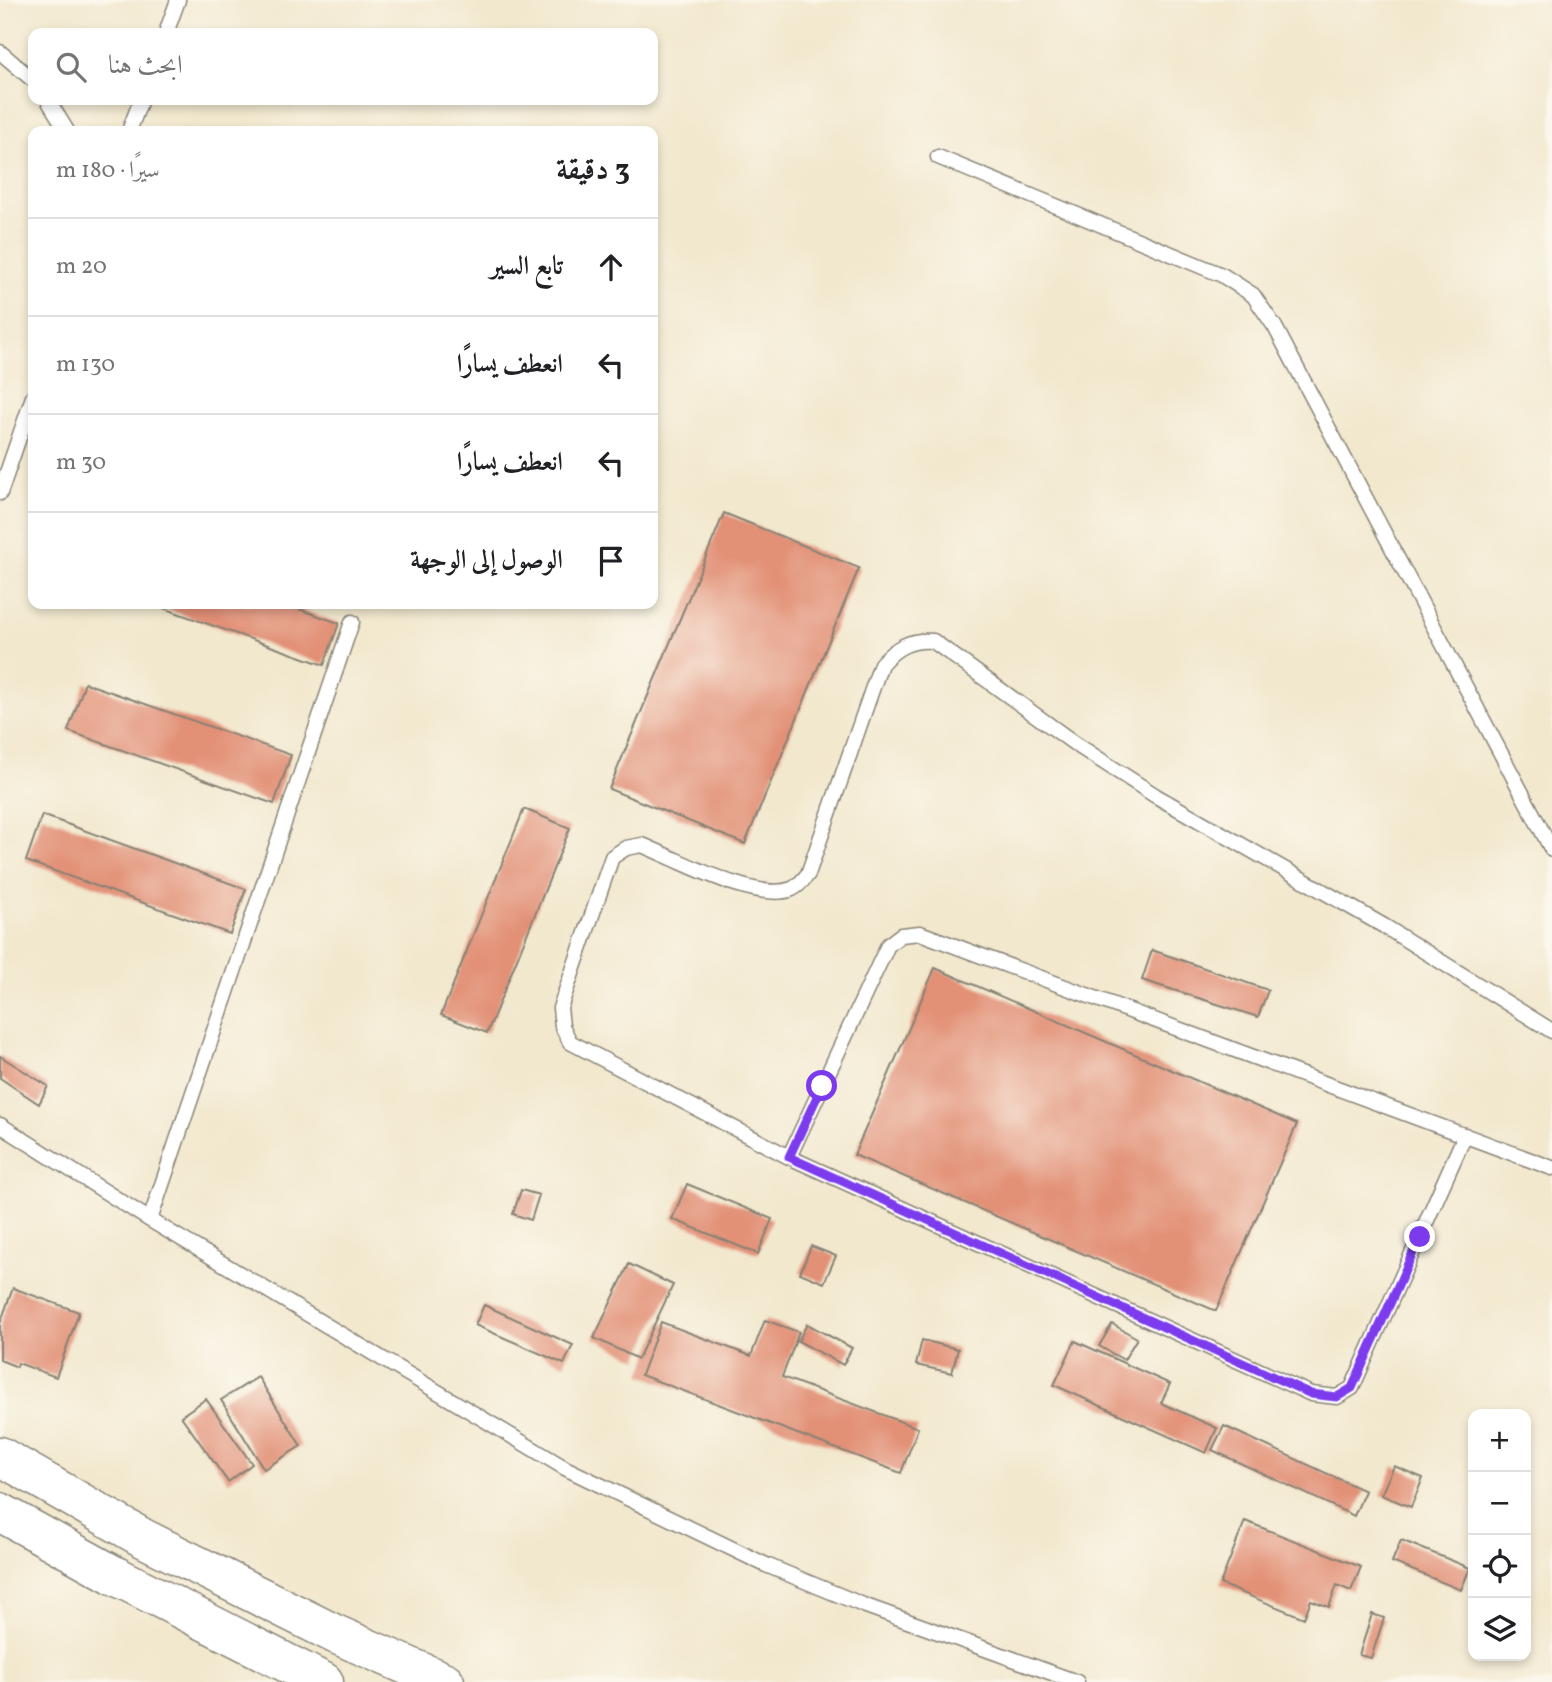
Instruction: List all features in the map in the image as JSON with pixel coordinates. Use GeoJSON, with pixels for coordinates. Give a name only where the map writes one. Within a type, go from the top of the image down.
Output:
{"type":"FeatureCollection","features":[{"type":"Feature","properties":{"kind":"main road"},"geometry":{"type":"LineString","coordinates":[[0,1456],[143,1538],[335,1634],[445,1682]]}},
{"type":"Feature","properties":{"kind":"main road"},"geometry":{"type":"LineString","coordinates":[[0,1512],[112,1574],[324,1682]]}},
{"type":"Feature","properties":{"kind":"lane"},"geometry":{"type":"LineString","coordinates":[[168,28],[178,0]]}},
{"type":"Feature","properties":{"kind":"lane"},"geometry":{"type":"LineString","coordinates":[[0,52],[28,76]]}},
{"type":"Feature","properties":{"kind":"lane"},"geometry":{"type":"LineString","coordinates":[[51,105],[63,126]]}},
{"type":"Feature","properties":{"kind":"lane"},"geometry":{"type":"LineString","coordinates":[[131,126],[139,105]]}},
{"type":"Feature","properties":{"kind":"lane"},"geometry":{"type":"LineString","coordinates":[[938,157],[1222,275],[1253,295],[1275,327],[1552,850]]}},
{"type":"Feature","properties":{"kind":"lane"},"geometry":{"type":"LineString","coordinates":[[0,493],[28,412]]}},
{"type":"Feature","properties":{"kind":"lane"},"geometry":{"type":"LineString","coordinates":[[150,1220],[352,622]]}},
{"type":"Feature","properties":{"kind":"lane"},"geometry":{"type":"LineString","coordinates":[[1465,1135],[1352,1388],[1337,1397],[1311,1394],[789,1157],[570,1042],[562,1026],[560,1008],[612,857],[626,848],[642,845],[757,891],[779,892],[796,888],[808,874],[881,664],[892,652],[918,640],[933,641],[1074,743],[1156,796],[1384,926],[1552,1031]]}},
{"type":"Feature","properties":{"kind":"lane"},"geometry":{"type":"LineString","coordinates":[[789,1157],[888,945],[901,935],[920,933],[1552,1168]]}},
{"type":"Feature","properties":{"kind":"lane"},"geometry":{"type":"LineString","coordinates":[[0,1125],[150,1220],[565,1468],[679,1525],[863,1605],[1077,1682]]}},
{"type":"Feature","properties":{"kind":"building"},"geometry":{"type":"Polygon","coordinates":[[[724,513],[859,568],[745,844],[609,789],[724,513]]]}},
{"type":"Feature","properties":{"kind":"building"},"geometry":{"type":"Polygon","coordinates":[[[166,609],[299,609],[339,623],[324,665],[166,609]]]}},
{"type":"Feature","properties":{"kind":"building"},"geometry":{"type":"Polygon","coordinates":[[[85,683],[291,755],[274,804],[68,731],[85,683]]]}},
{"type":"Feature","properties":{"kind":"building"},"geometry":{"type":"Polygon","coordinates":[[[524,809],[570,828],[487,1033],[441,1015],[524,809]]]}},
{"type":"Feature","properties":{"kind":"building"},"geometry":{"type":"Polygon","coordinates":[[[42,815],[246,889],[230,934],[26,861],[42,815]]]}},
{"type":"Feature","properties":{"kind":"building"},"geometry":{"type":"Polygon","coordinates":[[[1152,950],[1268,990],[1258,1017],[1142,980],[1152,950]]]}},
{"type":"Feature","properties":{"kind":"building"},"geometry":{"type":"Polygon","coordinates":[[[935,968],[1297,1124],[1216,1311],[854,1155],[935,968]]]}},
{"type":"Feature","properties":{"kind":"building"},"geometry":{"type":"Polygon","coordinates":[[[0,1056],[48,1086],[39,1104],[0,1078],[0,1056]]]}},
{"type":"Feature","properties":{"kind":"building"},"geometry":{"type":"Polygon","coordinates":[[[687,1184],[772,1219],[758,1254],[672,1219],[687,1184]]]}},
{"type":"Feature","properties":{"kind":"building"},"geometry":{"type":"Polygon","coordinates":[[[521,1190],[539,1195],[531,1220],[513,1214],[521,1190]]]}},
{"type":"Feature","properties":{"kind":"building"},"geometry":{"type":"Polygon","coordinates":[[[811,1246],[836,1256],[824,1283],[800,1273],[811,1246]]]}},
{"type":"Feature","properties":{"kind":"building"},"geometry":{"type":"Polygon","coordinates":[[[629,1264],[673,1285],[638,1359],[594,1338],[629,1264]]]}},
{"type":"Feature","properties":{"kind":"building"},"geometry":{"type":"Polygon","coordinates":[[[13,1288],[79,1312],[56,1377],[18,1363],[17,1367],[0,1360],[0,1324],[13,1288]]]}},
{"type":"Feature","properties":{"kind":"building"},"geometry":{"type":"Polygon","coordinates":[[[484,1305],[573,1345],[564,1364],[475,1325],[484,1305]]]}},
{"type":"Feature","properties":{"kind":"building"},"geometry":{"type":"Polygon","coordinates":[[[765,1320],[799,1332],[782,1377],[918,1428],[901,1473],[641,1375],[661,1322],[751,1356],[765,1320]]]}},
{"type":"Feature","properties":{"kind":"building"},"geometry":{"type":"Polygon","coordinates":[[[807,1324],[852,1348],[843,1365],[798,1341],[807,1324]]]}},
{"type":"Feature","properties":{"kind":"building"},"geometry":{"type":"Polygon","coordinates":[[[1112,1324],[1137,1338],[1124,1360],[1099,1346],[1112,1324]]]}},
{"type":"Feature","properties":{"kind":"building"},"geometry":{"type":"Polygon","coordinates":[[[922,1340],[958,1349],[952,1373],[916,1365],[922,1340]]]}},
{"type":"Feature","properties":{"kind":"building"},"geometry":{"type":"Polygon","coordinates":[[[1075,1341],[1170,1384],[1161,1403],[1217,1428],[1206,1453],[1054,1385],[1075,1341]]]}},
{"type":"Feature","properties":{"kind":"building"},"geometry":{"type":"Polygon","coordinates":[[[258,1377],[301,1446],[264,1469],[221,1400],[258,1377]]]}},
{"type":"Feature","properties":{"kind":"building"},"geometry":{"type":"Polygon","coordinates":[[[206,1399],[252,1464],[228,1482],[181,1416],[206,1399]]]}},
{"type":"Feature","properties":{"kind":"building"},"geometry":{"type":"Polygon","coordinates":[[[1224,1426],[1365,1491],[1354,1516],[1212,1450],[1224,1426]]]}},
{"type":"Feature","properties":{"kind":"building"},"geometry":{"type":"Polygon","coordinates":[[[1394,1466],[1423,1478],[1411,1507],[1381,1495],[1394,1466]]]}},
{"type":"Feature","properties":{"kind":"building"},"geometry":{"type":"Polygon","coordinates":[[[1245,1521],[1361,1567],[1351,1591],[1337,1585],[1329,1607],[1311,1600],[1304,1618],[1220,1584],[1245,1521]]]}},
{"type":"Feature","properties":{"kind":"building"},"geometry":{"type":"Polygon","coordinates":[[[1401,1540],[1468,1567],[1468,1573],[1461,1590],[1392,1562],[1401,1540]]]}},
{"type":"Feature","properties":{"kind":"building"},"geometry":{"type":"Polygon","coordinates":[[[1372,1614],[1384,1618],[1371,1658],[1359,1655],[1372,1614]]]}},
{"type":"Feature","properties":{"kind":"route"},"geometry":{"type":"LineString","coordinates":[[822,1086],[789,1157],[1311,1394],[1337,1397],[1352,1388],[1420,1237]]}}]}
